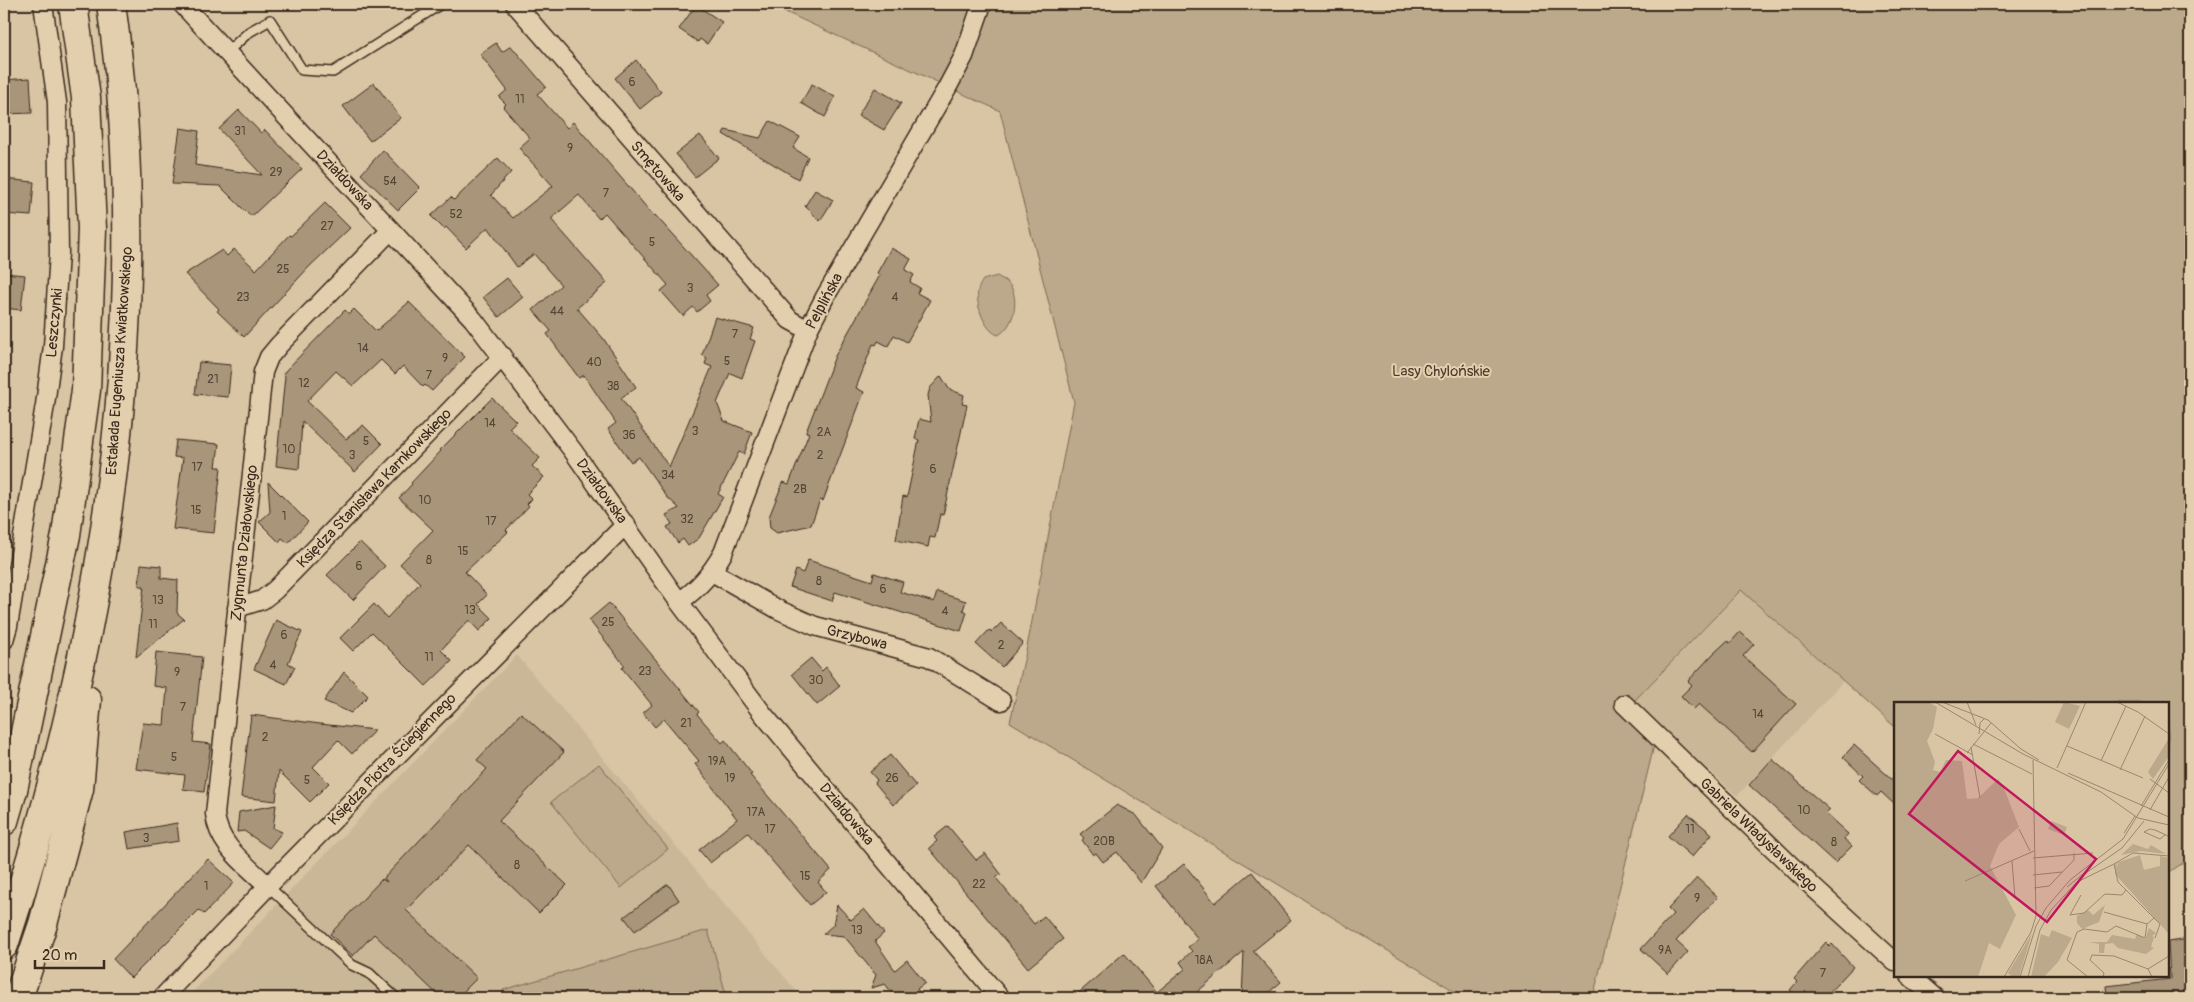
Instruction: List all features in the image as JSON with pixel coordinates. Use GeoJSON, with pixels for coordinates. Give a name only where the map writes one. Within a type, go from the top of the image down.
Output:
{"type":"FeatureCollection","features":[{"type":"Feature","properties":{"kind":"highway","name":"Estakada Eugeniusza Kwiatkowskiego"},"geometry":{"type":"LineString","coordinates":[[4,821],[13,790],[66,535],[86,380],[92,229],[86,98],[73,4]]}},
{"type":"Feature","properties":{"kind":"highway","name":"Estakada Eugeniusza Kwiatkowskiego"},"geometry":{"type":"LineString","coordinates":[[4,946],[55,775],[96,592],[116,441],[126,296],[123,122],[111,4]]}},
{"type":"Feature","properties":{"kind":"highway"},"geometry":{"type":"LineString","coordinates":[[18,998],[43,924],[79,789],[96,592]]}},
{"type":"Feature","properties":{"kind":"highway"},"geometry":{"type":"LineString","coordinates":[[4,746],[40,654]]}},
{"type":"Feature","properties":{"kind":"street","name":"Leszczynki"},"geometry":{"type":"LineString","coordinates":[[4,640],[46,405],[53,346],[59,253],[57,102],[43,4]]}},
{"type":"Feature","properties":{"kind":"street","name":"Działdowska"},"geometry":{"type":"LineString","coordinates":[[182,4],[473,319],[503,356],[626,524],[679,602],[763,714],[1000,998]]}},
{"type":"Feature","properties":{"kind":"street","name":"Smętowska"},"geometry":{"type":"LineString","coordinates":[[514,4],[790,320],[808,330]]}},
{"type":"Feature","properties":{"kind":"street","name":"Pelplińska"},"geometry":{"type":"LineString","coordinates":[[679,602],[698,589],[712,572],[723,553],[808,330],[825,297],[947,88],[964,56],[982,4]]}},
{"type":"Feature","properties":{"kind":"street","name":"Zygmunta Działowskiego"},"geometry":{"type":"LineString","coordinates":[[268,886],[222,839],[216,829],[215,814],[263,372],[269,357],[391,230]]}},
{"type":"Feature","properties":{"kind":"street","name":"Księdza Stanisława Karnkowskiego"},"geometry":{"type":"LineString","coordinates":[[237,608],[262,600],[276,590],[503,356]]}},
{"type":"Feature","properties":{"kind":"street","name":"Księdza Piotra Ściegiennego"},"geometry":{"type":"LineString","coordinates":[[162,998],[268,886],[626,524]]}},
{"type":"Feature","properties":{"kind":"street","name":"Grzybowa"},"geometry":{"type":"LineString","coordinates":[[712,572],[779,610],[815,626],[930,657],[1001,701]]}},
{"type":"Feature","properties":{"kind":"street","name":"Gabriela Władysławskiego"},"geometry":{"type":"LineString","coordinates":[[1624,704],[1816,890],[1894,961]]}},
{"type":"Feature","properties":{"kind":"street"},"geometry":{"type":"LineString","coordinates":[[1911,977],[1935,998]]}},
{"type":"Feature","properties":{"kind":"lane"},"geometry":{"type":"LineString","coordinates":[[227,52],[249,32],[270,20],[302,70],[333,72],[441,4]]}},
{"type":"Feature","properties":{"kind":"lane"},"geometry":{"type":"LineString","coordinates":[[268,886],[352,965],[369,973],[396,998]]}},
{"type":"Feature","properties":{"kind":"shaded area"},"geometry":{"type":"Polygon","coordinates":[[[1742,590],[1843,681],[1737,796],[1634,701],[1742,590]]]}},
{"type":"Feature","properties":{"kind":"shaded area"},"geometry":{"type":"Polygon","coordinates":[[[517,655],[802,998],[187,998],[517,655]]]}},
{"type":"Feature","properties":{"kind":"green space","name":"Lasy Chylońskie"},"geometry":{"type":"Polygon","coordinates":[[[768,4],[2190,4],[2190,858],[2169,872],[2169,702],[1894,702],[1894,726],[1741,590],[1634,701],[1659,725],[1593,998],[1466,998],[1010,722],[1027,647],[1074,402],[1000,111],[768,4]]]}},
{"type":"Feature","properties":{"kind":"green space"},"geometry":{"type":"Polygon","coordinates":[[[997,276],[1006,281],[1011,288],[1015,302],[1009,325],[998,335],[985,323],[977,296],[978,288],[983,280],[997,276]]]}},
{"type":"Feature","properties":{"kind":"green space"},"geometry":{"type":"Polygon","coordinates":[[[599,764],[668,849],[621,888],[551,802],[599,764]]]}},
{"type":"Feature","properties":{"kind":"green space"},"geometry":{"type":"Polygon","coordinates":[[[708,930],[727,998],[505,998],[503,990],[708,930]]]}},
{"type":"Feature","properties":{"kind":"building"},"geometry":{"type":"Polygon","coordinates":[[[696,5],[722,22],[707,44],[700,39],[698,42],[679,29],[696,5]]]}},
{"type":"Feature","properties":{"kind":"building"},"geometry":{"type":"Polygon","coordinates":[[[496,43],[502,52],[511,46],[546,87],[537,94],[567,128],[573,122],[654,216],[718,285],[706,295],[710,301],[697,312],[693,307],[683,316],[661,291],[668,285],[605,213],[599,219],[579,195],[551,219],[607,283],[577,308],[603,338],[636,387],[621,398],[669,467],[712,367],[705,364],[707,358],[702,355],[715,317],[754,328],[750,339],[755,341],[742,378],[730,373],[717,403],[724,421],[752,432],[744,454],[739,452],[718,494],[723,497],[699,538],[688,546],[683,539],[678,543],[667,527],[672,524],[666,515],[679,508],[667,497],[639,457],[631,462],[608,429],[616,423],[584,375],[579,378],[547,334],[551,331],[533,310],[561,285],[534,254],[517,267],[488,227],[466,248],[446,227],[444,229],[431,216],[451,197],[454,200],[498,158],[511,172],[491,195],[513,218],[553,186],[519,148],[530,138],[503,107],[506,104],[499,97],[507,90],[480,54],[496,43]]]}},
{"type":"Feature","properties":{"kind":"building"},"geometry":{"type":"Polygon","coordinates":[[[636,60],[661,92],[640,109],[615,78],[636,60]]]}},
{"type":"Feature","properties":{"kind":"building"},"geometry":{"type":"Polygon","coordinates":[[[30,78],[32,113],[4,114],[4,80],[30,78]]]}},
{"type":"Feature","properties":{"kind":"building"},"geometry":{"type":"Polygon","coordinates":[[[374,83],[401,118],[370,141],[343,106],[374,83]]]}},
{"type":"Feature","properties":{"kind":"building"},"geometry":{"type":"Polygon","coordinates":[[[812,84],[835,97],[825,117],[801,103],[812,84]]]}},
{"type":"Feature","properties":{"kind":"building"},"geometry":{"type":"Polygon","coordinates":[[[875,88],[901,103],[884,130],[858,115],[875,88]]]}},
{"type":"Feature","properties":{"kind":"building"},"geometry":{"type":"Polygon","coordinates":[[[239,110],[261,133],[265,130],[302,169],[253,215],[249,215],[220,186],[172,184],[180,128],[199,131],[195,165],[262,175],[219,129],[239,110]]]}},
{"type":"Feature","properties":{"kind":"building"},"geometry":{"type":"Polygon","coordinates":[[[770,121],[800,137],[793,148],[808,157],[798,179],[723,134],[725,130],[760,138],[770,121]]]}},
{"type":"Feature","properties":{"kind":"building"},"geometry":{"type":"Polygon","coordinates":[[[700,135],[719,158],[695,177],[676,154],[700,135]]]}},
{"type":"Feature","properties":{"kind":"building"},"geometry":{"type":"Polygon","coordinates":[[[383,150],[420,188],[398,210],[361,174],[383,150]]]}},
{"type":"Feature","properties":{"kind":"building"},"geometry":{"type":"Polygon","coordinates":[[[4,179],[34,182],[31,216],[4,214],[4,179]]]}},
{"type":"Feature","properties":{"kind":"building"},"geometry":{"type":"Polygon","coordinates":[[[815,190],[833,200],[820,221],[805,206],[815,190]]]}},
{"type":"Feature","properties":{"kind":"building"},"geometry":{"type":"Polygon","coordinates":[[[325,203],[350,228],[309,267],[244,337],[217,311],[219,309],[185,274],[222,250],[227,256],[234,249],[256,270],[289,235],[291,236],[325,203]]]}},
{"type":"Feature","properties":{"kind":"building"},"geometry":{"type":"Polygon","coordinates":[[[891,248],[911,259],[905,270],[914,275],[910,282],[920,288],[917,293],[930,300],[907,342],[894,335],[888,346],[878,341],[876,345],[873,344],[856,388],[864,392],[823,501],[820,500],[811,525],[777,533],[770,528],[769,517],[783,482],[789,484],[809,433],[806,432],[835,356],[880,275],[877,273],[891,248]]]}},
{"type":"Feature","properties":{"kind":"building"},"geometry":{"type":"Polygon","coordinates":[[[4,273],[25,275],[21,310],[4,308],[4,273]]]}},
{"type":"Feature","properties":{"kind":"building"},"geometry":{"type":"Polygon","coordinates":[[[507,278],[523,297],[499,317],[483,297],[507,278]]]}},
{"type":"Feature","properties":{"kind":"building"},"geometry":{"type":"Polygon","coordinates":[[[409,302],[465,357],[432,391],[425,385],[423,387],[403,366],[395,374],[381,360],[353,386],[336,371],[307,401],[346,439],[363,425],[382,444],[355,472],[302,421],[299,469],[276,466],[285,376],[283,374],[286,370],[345,310],[349,314],[354,309],[376,331],[409,302]]]}},
{"type":"Feature","properties":{"kind":"building"},"geometry":{"type":"Polygon","coordinates":[[[199,362],[231,365],[228,397],[195,394],[199,362]]]}},
{"type":"Feature","properties":{"kind":"building"},"geometry":{"type":"Polygon","coordinates":[[[941,376],[949,389],[964,395],[962,404],[967,405],[943,515],[940,514],[935,538],[930,537],[928,547],[896,540],[903,496],[907,497],[919,440],[915,439],[919,419],[931,422],[928,395],[930,388],[941,376]]]}},
{"type":"Feature","properties":{"kind":"building"},"geometry":{"type":"Polygon","coordinates":[[[492,398],[516,421],[509,428],[540,458],[532,466],[544,477],[527,494],[532,499],[527,504],[529,506],[506,530],[508,532],[465,572],[487,595],[478,604],[492,618],[479,631],[469,620],[441,650],[452,661],[426,686],[372,632],[353,651],[340,638],[374,604],[387,618],[420,583],[400,564],[433,530],[399,498],[440,450],[492,398]]]}},
{"type":"Feature","properties":{"kind":"building"},"geometry":{"type":"Polygon","coordinates":[[[176,440],[219,444],[216,467],[221,467],[214,533],[173,529],[183,458],[174,457],[176,440]]]}},
{"type":"Feature","properties":{"kind":"building"},"geometry":{"type":"Polygon","coordinates":[[[268,482],[308,522],[288,543],[282,538],[279,542],[259,522],[270,512],[268,482]]]}},
{"type":"Feature","properties":{"kind":"building"},"geometry":{"type":"Polygon","coordinates":[[[360,542],[385,566],[353,600],[327,575],[360,542]]]}},
{"type":"Feature","properties":{"kind":"building"},"geometry":{"type":"Polygon","coordinates":[[[808,560],[872,581],[874,573],[903,582],[900,592],[934,602],[937,592],[966,601],[963,610],[967,612],[961,631],[835,592],[832,601],[790,587],[796,570],[803,573],[808,560]]]}},
{"type":"Feature","properties":{"kind":"building"},"geometry":{"type":"Polygon","coordinates":[[[141,564],[161,566],[161,578],[178,580],[177,613],[184,619],[136,657],[144,586],[139,586],[141,564]]]}},
{"type":"Feature","properties":{"kind":"building"},"geometry":{"type":"Polygon","coordinates":[[[609,603],[699,712],[697,714],[722,743],[725,740],[752,774],[750,775],[831,870],[818,882],[826,892],[810,905],[748,833],[710,863],[699,850],[737,819],[695,764],[699,761],[664,719],[655,727],[643,713],[652,705],[622,668],[625,666],[589,620],[609,603]]]}},
{"type":"Feature","properties":{"kind":"building"},"geometry":{"type":"Polygon","coordinates":[[[276,620],[302,632],[288,663],[295,667],[286,684],[254,669],[276,620]]]}},
{"type":"Feature","properties":{"kind":"building"},"geometry":{"type":"Polygon","coordinates":[[[1001,623],[1023,643],[1002,667],[976,644],[989,630],[992,632],[1001,623]]]}},
{"type":"Feature","properties":{"kind":"building"},"geometry":{"type":"Polygon","coordinates":[[[1740,632],[1754,644],[1743,656],[1796,704],[1752,752],[1699,704],[1694,709],[1681,696],[1692,685],[1688,681],[1712,655],[1727,641],[1730,643],[1740,632]]]}},
{"type":"Feature","properties":{"kind":"building"},"geometry":{"type":"Polygon","coordinates":[[[156,652],[202,657],[193,742],[211,744],[204,792],[183,789],[185,775],[136,769],[143,723],[164,725],[167,688],[153,686],[156,652]]]}},
{"type":"Feature","properties":{"kind":"building"},"geometry":{"type":"Polygon","coordinates":[[[811,658],[822,671],[826,667],[840,686],[817,705],[792,674],[811,658]]]}},
{"type":"Feature","properties":{"kind":"building"},"geometry":{"type":"Polygon","coordinates":[[[344,672],[368,696],[351,713],[324,701],[344,672]]]}},
{"type":"Feature","properties":{"kind":"building"},"geometry":{"type":"Polygon","coordinates":[[[521,713],[564,752],[499,821],[567,885],[539,913],[469,845],[406,910],[477,978],[457,998],[441,998],[374,934],[353,956],[330,934],[382,879],[387,882],[384,878],[487,769],[477,760],[521,713]]]}},
{"type":"Feature","properties":{"kind":"building"},"geometry":{"type":"Polygon","coordinates":[[[251,715],[375,730],[352,754],[338,740],[313,767],[329,783],[310,802],[279,771],[276,801],[241,797],[251,715]]]}},
{"type":"Feature","properties":{"kind":"building"},"geometry":{"type":"Polygon","coordinates":[[[1854,745],[1894,781],[1894,804],[1881,792],[1877,796],[1859,780],[1863,776],[1843,757],[1854,745]]]}},
{"type":"Feature","properties":{"kind":"building"},"geometry":{"type":"Polygon","coordinates":[[[890,755],[916,786],[893,805],[875,783],[877,780],[870,772],[890,755]]]}},
{"type":"Feature","properties":{"kind":"building"},"geometry":{"type":"Polygon","coordinates":[[[1772,759],[1830,810],[1826,814],[1848,834],[1844,839],[1852,846],[1835,863],[1749,785],[1772,759]]]}},
{"type":"Feature","properties":{"kind":"building"},"geometry":{"type":"Polygon","coordinates":[[[276,805],[273,828],[282,832],[269,848],[244,831],[237,832],[239,812],[276,805]]]}},
{"type":"Feature","properties":{"kind":"building"},"geometry":{"type":"Polygon","coordinates":[[[1117,805],[1136,815],[1162,848],[1141,883],[1117,852],[1103,862],[1096,853],[1093,855],[1080,834],[1117,805]]]}},
{"type":"Feature","properties":{"kind":"building"},"geometry":{"type":"Polygon","coordinates":[[[1688,814],[1712,834],[1692,857],[1668,836],[1688,814]]]}},
{"type":"Feature","properties":{"kind":"building"},"geometry":{"type":"Polygon","coordinates":[[[177,823],[179,841],[129,849],[126,832],[177,823]]]}},
{"type":"Feature","properties":{"kind":"building"},"geometry":{"type":"Polygon","coordinates":[[[948,826],[976,860],[985,853],[1001,874],[996,878],[1034,924],[1044,916],[1063,939],[1028,968],[929,848],[937,841],[934,837],[948,826]]]}},
{"type":"Feature","properties":{"kind":"building"},"geometry":{"type":"Polygon","coordinates":[[[208,859],[234,883],[204,914],[199,910],[131,978],[113,959],[208,859]]]}},
{"type":"Feature","properties":{"kind":"building"},"geometry":{"type":"Polygon","coordinates":[[[1184,864],[1215,903],[1252,872],[1291,920],[1253,951],[1281,982],[1262,998],[1242,998],[1244,952],[1190,998],[1073,998],[1124,953],[1157,992],[1185,969],[1180,962],[1192,951],[1188,947],[1198,939],[1156,886],[1184,864]]]}},
{"type":"Feature","properties":{"kind":"building"},"geometry":{"type":"Polygon","coordinates":[[[1697,878],[1718,897],[1676,941],[1688,952],[1668,974],[1641,949],[1673,914],[1668,909],[1697,878]]]}},
{"type":"Feature","properties":{"kind":"building"},"geometry":{"type":"Polygon","coordinates":[[[668,884],[679,900],[635,931],[624,917],[668,884]]]}},
{"type":"Feature","properties":{"kind":"building"},"geometry":{"type":"Polygon","coordinates":[[[837,905],[851,920],[864,909],[884,933],[875,941],[895,970],[907,960],[925,983],[917,989],[924,998],[896,998],[885,984],[871,988],[876,975],[844,936],[823,934],[833,925],[837,905]]]}},
{"type":"Feature","properties":{"kind":"building"},"geometry":{"type":"Polygon","coordinates":[[[2190,939],[2190,998],[2107,998],[2106,986],[2170,979],[2169,942],[2190,939]]]}},
{"type":"Feature","properties":{"kind":"building"},"geometry":{"type":"Polygon","coordinates":[[[1826,942],[1830,946],[1832,944],[1853,967],[1824,998],[1799,998],[1790,990],[1797,982],[1794,979],[1826,942]]]}}]}
